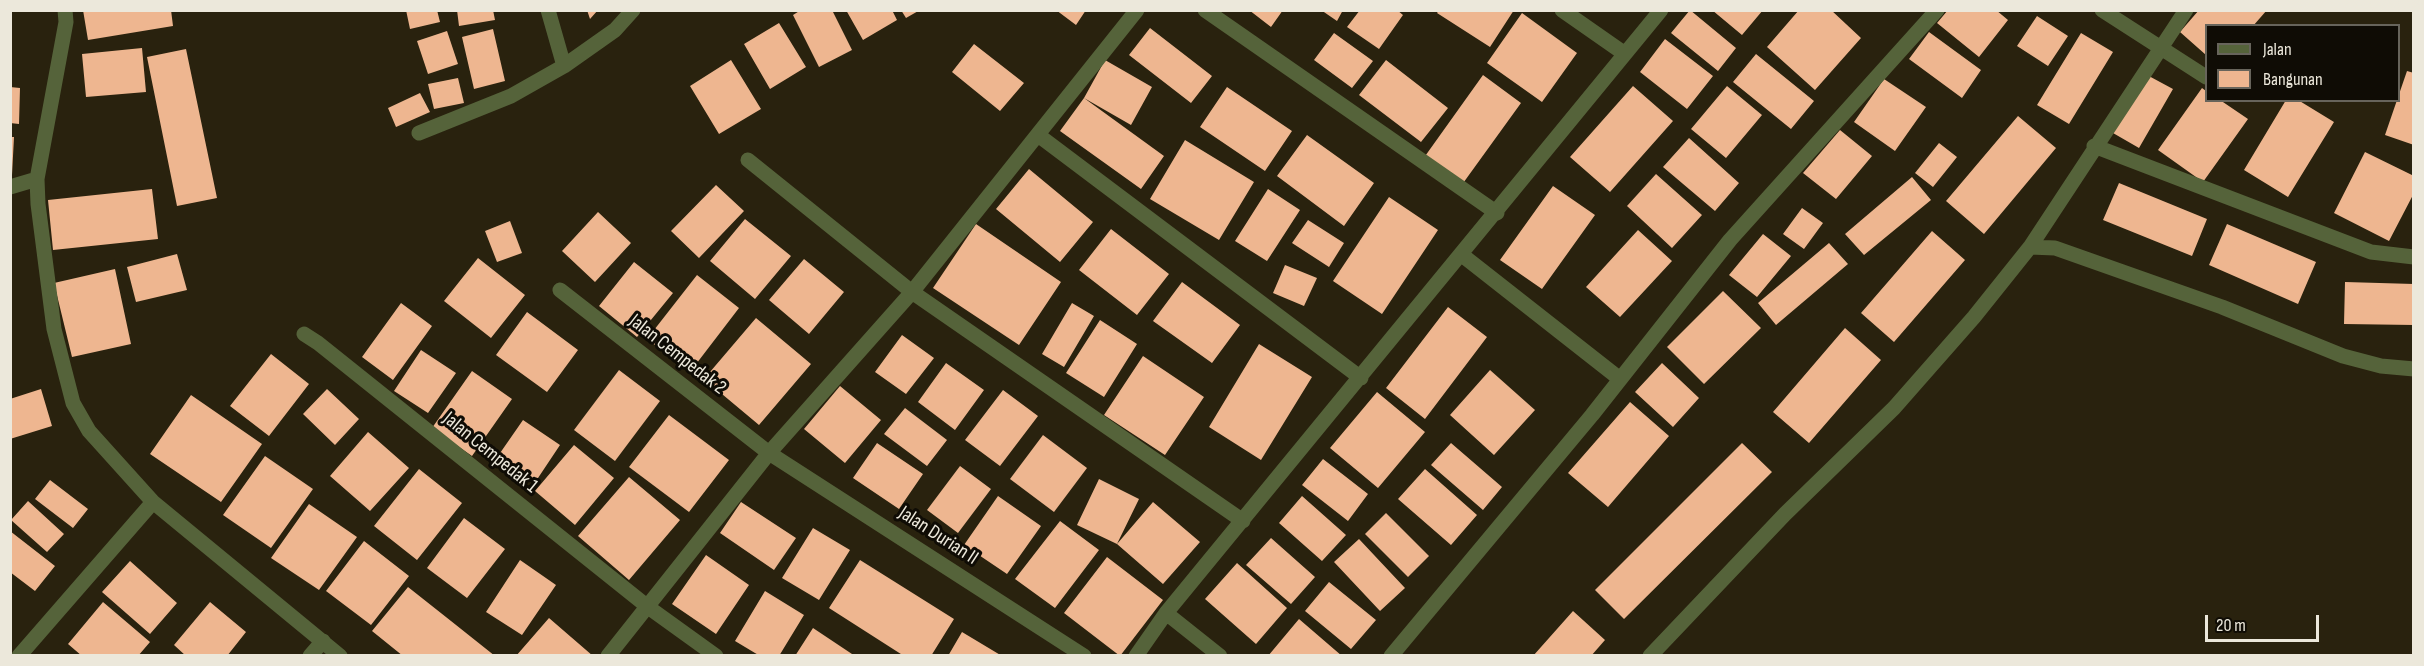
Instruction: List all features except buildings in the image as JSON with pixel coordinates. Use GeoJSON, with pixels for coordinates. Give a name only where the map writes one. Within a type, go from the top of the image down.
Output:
{"type":"FeatureCollection","features":[{"type":"Feature","properties":{"kind":"street"},"geometry":{"type":"LineString","coordinates":[[65,10],[66,22],[38,180],[41,246],[49,285],[54,329],[73,403],[89,431],[153,502],[340,656]]}},
{"type":"Feature","properties":{"kind":"street"},"geometry":{"type":"LineString","coordinates":[[548,10],[564,66]]}},
{"type":"Feature","properties":{"kind":"street"},"geometry":{"type":"LineString","coordinates":[[419,133],[511,96],[564,66],[615,30],[633,10]]}},
{"type":"Feature","properties":{"kind":"street"},"geometry":{"type":"LineString","coordinates":[[608,656],[769,453],[912,291],[1137,10]]}},
{"type":"Feature","properties":{"kind":"street"},"geometry":{"type":"LineString","coordinates":[[1205,10],[1497,213]]}},
{"type":"Feature","properties":{"kind":"street"},"geometry":{"type":"LineString","coordinates":[[1562,10],[1625,54]]}},
{"type":"Feature","properties":{"kind":"street"},"geometry":{"type":"LineString","coordinates":[[1136,656],[1166,613],[1497,213],[1661,10]]}},
{"type":"Feature","properties":{"kind":"street"},"geometry":{"type":"LineString","coordinates":[[1391,656],[1620,379],[1730,240],[1937,10]]}},
{"type":"Feature","properties":{"kind":"street"},"geometry":{"type":"LineString","coordinates":[[2102,10],[2205,75]]}},
{"type":"Feature","properties":{"kind":"street"},"geometry":{"type":"LineString","coordinates":[[1650,656],[1785,514],[1894,408],[1982,308],[2030,247],[2094,146],[2128,101],[2186,10]]}},
{"type":"Feature","properties":{"kind":"street"},"geometry":{"type":"LineString","coordinates":[[1038,135],[1361,378]]}},
{"type":"Feature","properties":{"kind":"street"},"geometry":{"type":"LineString","coordinates":[[2094,146],[2372,252],[2414,257]]}},
{"type":"Feature","properties":{"kind":"street"},"geometry":{"type":"LineString","coordinates":[[748,160],[912,291],[1243,521]]}},
{"type":"Feature","properties":{"kind":"street"},"geometry":{"type":"LineString","coordinates":[[10,188],[38,180]]}},
{"type":"Feature","properties":{"kind":"street"},"geometry":{"type":"LineString","coordinates":[[2030,247],[2055,248],[2222,307],[2343,356],[2381,366],[2414,369]]}},
{"type":"Feature","properties":{"kind":"street"},"geometry":{"type":"LineString","coordinates":[[1462,255],[1620,379]]}},
{"type":"Feature","properties":{"kind":"street","name":"Jalan Cempedak 2"},"geometry":{"type":"LineString","coordinates":[[560,290],[769,453]]}},
{"type":"Feature","properties":{"kind":"street","name":"Jalan Cempedak 1"},"geometry":{"type":"LineString","coordinates":[[304,334],[327,350],[648,608],[716,656]]}},
{"type":"Feature","properties":{"kind":"street","name":"Jalan Durian II"},"geometry":{"type":"LineString","coordinates":[[769,453],[1084,656]]}},
{"type":"Feature","properties":{"kind":"street"},"geometry":{"type":"LineString","coordinates":[[20,656],[153,502]]}},
{"type":"Feature","properties":{"kind":"street"},"geometry":{"type":"LineString","coordinates":[[1166,613],[1220,656]]}},
{"type":"Feature","properties":{"kind":"street"},"geometry":{"type":"LineString","coordinates":[[310,656],[322,641]]}}]}
